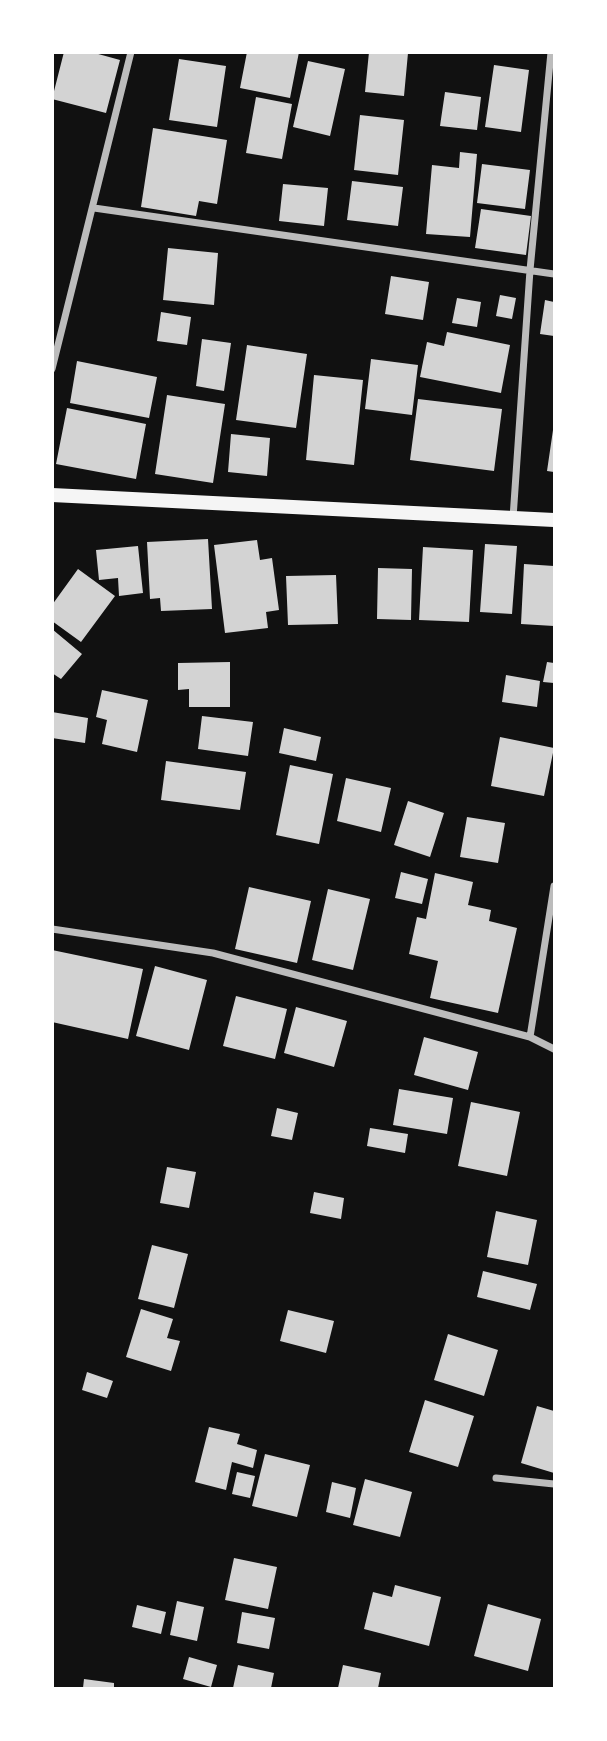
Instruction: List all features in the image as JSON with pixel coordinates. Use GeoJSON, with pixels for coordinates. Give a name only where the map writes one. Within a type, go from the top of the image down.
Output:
{"type":"FeatureCollection","features":[{"type":"Feature","properties":{"kind":"main road"},"geometry":{"type":"LineString","coordinates":[[52,495],[555,520]]}},
{"type":"Feature","properties":{"kind":"street"},"geometry":{"type":"LineString","coordinates":[[52,369],[131,52]]}},
{"type":"Feature","properties":{"kind":"street"},"geometry":{"type":"LineString","coordinates":[[513,518],[530,270],[551,52]]}},
{"type":"Feature","properties":{"kind":"street"},"geometry":{"type":"LineString","coordinates":[[94,208],[555,274]]}},
{"type":"Feature","properties":{"kind":"street"},"geometry":{"type":"LineString","coordinates":[[530,1037],[555,886]]}},
{"type":"Feature","properties":{"kind":"street"},"geometry":{"type":"LineString","coordinates":[[52,929],[214,953],[530,1037],[555,1049]]}},
{"type":"Feature","properties":{"kind":"street"},"geometry":{"type":"LineString","coordinates":[[496,1478],[555,1484]]}},
{"type":"Feature","properties":{"kind":"building"},"geometry":{"type":"Polygon","coordinates":[[[64,52],[91,52],[120,60],[106,113],[52,99],[64,52]]]}},
{"type":"Feature","properties":{"kind":"building"},"geometry":{"type":"Polygon","coordinates":[[[247,52],[299,52],[290,98],[240,88],[247,52]]]}},
{"type":"Feature","properties":{"kind":"building"},"geometry":{"type":"Polygon","coordinates":[[[369,52],[408,53],[404,96],[365,92],[369,52]]]}},
{"type":"Feature","properties":{"kind":"building"},"geometry":{"type":"Polygon","coordinates":[[[179,59],[226,66],[217,127],[169,120],[179,59]]]}},
{"type":"Feature","properties":{"kind":"building"},"geometry":{"type":"Polygon","coordinates":[[[308,61],[345,69],[330,136],[293,127],[308,61]]]}},
{"type":"Feature","properties":{"kind":"building"},"geometry":{"type":"Polygon","coordinates":[[[494,65],[529,70],[521,132],[485,127],[494,65]]]}},
{"type":"Feature","properties":{"kind":"building"},"geometry":{"type":"Polygon","coordinates":[[[445,92],[481,97],[477,130],[440,126],[445,92]]]}},
{"type":"Feature","properties":{"kind":"building"},"geometry":{"type":"Polygon","coordinates":[[[256,97],[292,104],[282,159],[246,153],[256,97]]]}},
{"type":"Feature","properties":{"kind":"building"},"geometry":{"type":"Polygon","coordinates":[[[360,115],[404,120],[398,175],[354,170],[360,115]]]}},
{"type":"Feature","properties":{"kind":"building"},"geometry":{"type":"Polygon","coordinates":[[[153,128],[227,140],[217,204],[199,201],[196,216],[141,207],[153,128]]]}},
{"type":"Feature","properties":{"kind":"building"},"geometry":{"type":"Polygon","coordinates":[[[460,152],[477,154],[470,237],[426,234],[432,165],[459,168],[460,152]]]}},
{"type":"Feature","properties":{"kind":"building"},"geometry":{"type":"Polygon","coordinates":[[[482,164],[530,170],[525,209],[477,203],[482,164]]]}},
{"type":"Feature","properties":{"kind":"building"},"geometry":{"type":"Polygon","coordinates":[[[352,181],[403,187],[398,226],[347,220],[352,181]]]}},
{"type":"Feature","properties":{"kind":"building"},"geometry":{"type":"Polygon","coordinates":[[[283,184],[328,188],[324,226],[279,221],[283,184]]]}},
{"type":"Feature","properties":{"kind":"building"},"geometry":{"type":"Polygon","coordinates":[[[481,209],[531,216],[526,255],[475,248],[481,209]]]}},
{"type":"Feature","properties":{"kind":"building"},"geometry":{"type":"Polygon","coordinates":[[[168,248],[218,253],[214,305],[163,300],[168,248]]]}},
{"type":"Feature","properties":{"kind":"building"},"geometry":{"type":"Polygon","coordinates":[[[391,276],[429,282],[423,320],[385,314],[391,276]]]}},
{"type":"Feature","properties":{"kind":"building"},"geometry":{"type":"Polygon","coordinates":[[[500,295],[516,298],[512,319],[496,316],[500,295]]]}},
{"type":"Feature","properties":{"kind":"building"},"geometry":{"type":"Polygon","coordinates":[[[457,298],[481,302],[477,327],[452,323],[457,298]]]}},
{"type":"Feature","properties":{"kind":"building"},"geometry":{"type":"Polygon","coordinates":[[[545,300],[554,302],[554,336],[540,334],[545,300]]]}},
{"type":"Feature","properties":{"kind":"building"},"geometry":{"type":"Polygon","coordinates":[[[161,312],[191,317],[187,345],[157,341],[161,312]]]}},
{"type":"Feature","properties":{"kind":"building"},"geometry":{"type":"Polygon","coordinates":[[[447,332],[510,345],[501,393],[420,377],[427,342],[444,346],[447,332]]]}},
{"type":"Feature","properties":{"kind":"building"},"geometry":{"type":"Polygon","coordinates":[[[202,339],[231,343],[224,391],[196,386],[202,339]]]}},
{"type":"Feature","properties":{"kind":"building"},"geometry":{"type":"Polygon","coordinates":[[[247,345],[307,354],[296,428],[236,420],[247,345]]]}},
{"type":"Feature","properties":{"kind":"building"},"geometry":{"type":"Polygon","coordinates":[[[371,359],[418,365],[412,415],[365,409],[371,359]]]}},
{"type":"Feature","properties":{"kind":"building"},"geometry":{"type":"Polygon","coordinates":[[[77,361],[157,377],[149,418],[70,403],[77,361]]]}},
{"type":"Feature","properties":{"kind":"building"},"geometry":{"type":"Polygon","coordinates":[[[314,375],[363,380],[354,465],[306,460],[314,375]]]}},
{"type":"Feature","properties":{"kind":"building"},"geometry":{"type":"Polygon","coordinates":[[[167,395],[225,404],[213,483],[155,474],[167,395]]]}},
{"type":"Feature","properties":{"kind":"building"},"geometry":{"type":"Polygon","coordinates":[[[418,399],[502,409],[494,471],[410,460],[418,399]]]}},
{"type":"Feature","properties":{"kind":"building"},"geometry":{"type":"Polygon","coordinates":[[[67,408],[146,424],[136,479],[56,464],[67,408]]]}},
{"type":"Feature","properties":{"kind":"building"},"geometry":{"type":"Polygon","coordinates":[[[554,430],[554,472],[547,471],[554,430]]]}},
{"type":"Feature","properties":{"kind":"building"},"geometry":{"type":"Polygon","coordinates":[[[231,434],[270,438],[267,476],[228,472],[231,434]]]}},
{"type":"Feature","properties":{"kind":"building"},"geometry":{"type":"Polygon","coordinates":[[[208,539],[212,609],[161,611],[160,598],[150,599],[147,542],[208,539]]]}},
{"type":"Feature","properties":{"kind":"building"},"geometry":{"type":"Polygon","coordinates":[[[257,540],[260,560],[272,558],[279,610],[266,612],[268,628],[225,633],[214,545],[257,540]]]}},
{"type":"Feature","properties":{"kind":"building"},"geometry":{"type":"Polygon","coordinates":[[[485,544],[517,546],[512,614],[480,612],[485,544]]]}},
{"type":"Feature","properties":{"kind":"building"},"geometry":{"type":"Polygon","coordinates":[[[138,546],[143,593],[119,596],[118,578],[99,580],[96,550],[138,546]]]}},
{"type":"Feature","properties":{"kind":"building"},"geometry":{"type":"Polygon","coordinates":[[[423,547],[473,550],[469,622],[419,620],[423,547]]]}},
{"type":"Feature","properties":{"kind":"building"},"geometry":{"type":"Polygon","coordinates":[[[524,564],[554,566],[554,626],[521,624],[524,564]]]}},
{"type":"Feature","properties":{"kind":"building"},"geometry":{"type":"Polygon","coordinates":[[[378,568],[412,569],[411,620],[377,619],[378,568]]]}},
{"type":"Feature","properties":{"kind":"building"},"geometry":{"type":"Polygon","coordinates":[[[78,569],[115,596],[81,642],[52,621],[52,605],[78,569]]]}},
{"type":"Feature","properties":{"kind":"building"},"geometry":{"type":"Polygon","coordinates":[[[336,575],[338,624],[288,625],[286,576],[336,575]]]}},
{"type":"Feature","properties":{"kind":"building"},"geometry":{"type":"Polygon","coordinates":[[[52,629],[82,654],[61,679],[52,673],[52,629]]]}},
{"type":"Feature","properties":{"kind":"building"},"geometry":{"type":"Polygon","coordinates":[[[230,662],[230,707],[189,707],[189,689],[178,690],[178,663],[230,662]]]}},
{"type":"Feature","properties":{"kind":"building"},"geometry":{"type":"Polygon","coordinates":[[[547,662],[554,663],[554,683],[543,682],[547,662]]]}},
{"type":"Feature","properties":{"kind":"building"},"geometry":{"type":"Polygon","coordinates":[[[506,675],[540,681],[537,707],[502,702],[506,675]]]}},
{"type":"Feature","properties":{"kind":"building"},"geometry":{"type":"Polygon","coordinates":[[[102,690],[148,700],[137,752],[102,744],[107,720],[96,717],[102,690]]]}},
{"type":"Feature","properties":{"kind":"building"},"geometry":{"type":"Polygon","coordinates":[[[52,712],[88,718],[85,743],[52,738],[52,712]]]}},
{"type":"Feature","properties":{"kind":"building"},"geometry":{"type":"Polygon","coordinates":[[[202,716],[253,722],[248,756],[198,749],[202,716]]]}},
{"type":"Feature","properties":{"kind":"building"},"geometry":{"type":"Polygon","coordinates":[[[284,728],[321,737],[316,761],[279,753],[284,728]]]}},
{"type":"Feature","properties":{"kind":"building"},"geometry":{"type":"Polygon","coordinates":[[[500,737],[554,748],[544,796],[491,786],[500,737]]]}},
{"type":"Feature","properties":{"kind":"building"},"geometry":{"type":"Polygon","coordinates":[[[166,761],[246,772],[240,810],[161,800],[166,761]]]}},
{"type":"Feature","properties":{"kind":"building"},"geometry":{"type":"Polygon","coordinates":[[[290,765],[333,774],[319,844],[276,835],[290,765]]]}},
{"type":"Feature","properties":{"kind":"building"},"geometry":{"type":"Polygon","coordinates":[[[346,778],[391,788],[381,832],[337,821],[346,778]]]}},
{"type":"Feature","properties":{"kind":"building"},"geometry":{"type":"Polygon","coordinates":[[[408,801],[444,813],[430,857],[394,845],[408,801]]]}},
{"type":"Feature","properties":{"kind":"building"},"geometry":{"type":"Polygon","coordinates":[[[467,817],[505,823],[498,863],[460,857],[467,817]]]}},
{"type":"Feature","properties":{"kind":"building"},"geometry":{"type":"Polygon","coordinates":[[[401,872],[428,879],[422,904],[395,898],[401,872]]]}},
{"type":"Feature","properties":{"kind":"building"},"geometry":{"type":"Polygon","coordinates":[[[435,873],[473,882],[468,905],[491,910],[489,921],[517,928],[498,1013],[430,998],[438,961],[409,954],[417,917],[426,919],[435,873]]]}},
{"type":"Feature","properties":{"kind":"building"},"geometry":{"type":"Polygon","coordinates":[[[249,887],[311,901],[297,963],[235,949],[249,887]]]}},
{"type":"Feature","properties":{"kind":"building"},"geometry":{"type":"Polygon","coordinates":[[[328,889],[370,899],[353,970],[312,960],[328,889]]]}},
{"type":"Feature","properties":{"kind":"building"},"geometry":{"type":"Polygon","coordinates":[[[52,950],[143,969],[128,1039],[52,1022],[52,950]]]}},
{"type":"Feature","properties":{"kind":"building"},"geometry":{"type":"Polygon","coordinates":[[[155,966],[207,980],[189,1050],[136,1036],[155,966]]]}},
{"type":"Feature","properties":{"kind":"building"},"geometry":{"type":"Polygon","coordinates":[[[236,996],[287,1009],[275,1059],[223,1046],[236,996]]]}},
{"type":"Feature","properties":{"kind":"building"},"geometry":{"type":"Polygon","coordinates":[[[296,1007],[347,1021],[334,1067],[284,1053],[296,1007]]]}},
{"type":"Feature","properties":{"kind":"building"},"geometry":{"type":"Polygon","coordinates":[[[424,1037],[478,1052],[468,1090],[414,1075],[424,1037]]]}},
{"type":"Feature","properties":{"kind":"building"},"geometry":{"type":"Polygon","coordinates":[[[399,1089],[453,1098],[447,1134],[393,1125],[399,1089]]]}},
{"type":"Feature","properties":{"kind":"building"},"geometry":{"type":"Polygon","coordinates":[[[471,1102],[520,1112],[507,1176],[458,1166],[471,1102]]]}},
{"type":"Feature","properties":{"kind":"building"},"geometry":{"type":"Polygon","coordinates":[[[277,1108],[298,1113],[292,1140],[271,1136],[277,1108]]]}},
{"type":"Feature","properties":{"kind":"building"},"geometry":{"type":"Polygon","coordinates":[[[370,1128],[408,1134],[405,1153],[367,1146],[370,1128]]]}},
{"type":"Feature","properties":{"kind":"building"},"geometry":{"type":"Polygon","coordinates":[[[167,1167],[196,1172],[189,1208],[160,1203],[167,1167]]]}},
{"type":"Feature","properties":{"kind":"building"},"geometry":{"type":"Polygon","coordinates":[[[314,1192],[344,1198],[341,1219],[310,1213],[314,1192]]]}},
{"type":"Feature","properties":{"kind":"building"},"geometry":{"type":"Polygon","coordinates":[[[496,1211],[537,1220],[528,1265],[487,1257],[496,1211]]]}},
{"type":"Feature","properties":{"kind":"building"},"geometry":{"type":"Polygon","coordinates":[[[152,1245],[188,1254],[174,1308],[138,1299],[152,1245]]]}},
{"type":"Feature","properties":{"kind":"building"},"geometry":{"type":"Polygon","coordinates":[[[483,1271],[537,1284],[530,1310],[477,1297],[483,1271]]]}},
{"type":"Feature","properties":{"kind":"building"},"geometry":{"type":"Polygon","coordinates":[[[141,1309],[173,1319],[167,1338],[180,1341],[171,1371],[126,1357],[141,1309]]]}},
{"type":"Feature","properties":{"kind":"building"},"geometry":{"type":"Polygon","coordinates":[[[288,1310],[334,1321],[326,1353],[280,1341],[288,1310]]]}},
{"type":"Feature","properties":{"kind":"building"},"geometry":{"type":"Polygon","coordinates":[[[448,1334],[498,1350],[484,1396],[434,1380],[448,1334]]]}},
{"type":"Feature","properties":{"kind":"building"},"geometry":{"type":"Polygon","coordinates":[[[87,1372],[113,1381],[107,1398],[82,1390],[87,1372]]]}},
{"type":"Feature","properties":{"kind":"building"},"geometry":{"type":"Polygon","coordinates":[[[425,1400],[474,1416],[458,1467],[409,1452],[425,1400]]]}},
{"type":"Feature","properties":{"kind":"building"},"geometry":{"type":"Polygon","coordinates":[[[537,1406],[554,1411],[554,1473],[521,1463],[537,1406]]]}},
{"type":"Feature","properties":{"kind":"building"},"geometry":{"type":"Polygon","coordinates":[[[209,1427],[240,1434],[237,1444],[257,1450],[253,1468],[232,1462],[226,1490],[195,1482],[209,1427]]]}},
{"type":"Feature","properties":{"kind":"building"},"geometry":{"type":"Polygon","coordinates":[[[265,1454],[310,1465],[297,1517],[252,1506],[265,1454]]]}},
{"type":"Feature","properties":{"kind":"building"},"geometry":{"type":"Polygon","coordinates":[[[237,1472],[255,1476],[250,1498],[232,1494],[237,1472]]]}},
{"type":"Feature","properties":{"kind":"building"},"geometry":{"type":"Polygon","coordinates":[[[365,1479],[412,1492],[400,1537],[353,1525],[365,1479]]]}},
{"type":"Feature","properties":{"kind":"building"},"geometry":{"type":"Polygon","coordinates":[[[332,1482],[356,1488],[350,1518],[326,1512],[332,1482]]]}},
{"type":"Feature","properties":{"kind":"building"},"geometry":{"type":"Polygon","coordinates":[[[234,1558],[277,1567],[268,1609],[225,1600],[234,1558]]]}},
{"type":"Feature","properties":{"kind":"building"},"geometry":{"type":"Polygon","coordinates":[[[395,1585],[441,1597],[429,1646],[364,1629],[373,1592],[392,1597],[395,1585]]]}},
{"type":"Feature","properties":{"kind":"building"},"geometry":{"type":"Polygon","coordinates":[[[177,1601],[204,1607],[197,1641],[170,1635],[177,1601]]]}},
{"type":"Feature","properties":{"kind":"building"},"geometry":{"type":"Polygon","coordinates":[[[488,1604],[541,1619],[528,1671],[474,1656],[488,1604]]]}},
{"type":"Feature","properties":{"kind":"building"},"geometry":{"type":"Polygon","coordinates":[[[137,1605],[166,1612],[161,1634],[132,1627],[137,1605]]]}},
{"type":"Feature","properties":{"kind":"building"},"geometry":{"type":"Polygon","coordinates":[[[242,1612],[275,1618],[269,1649],[237,1643],[242,1612]]]}},
{"type":"Feature","properties":{"kind":"building"},"geometry":{"type":"Polygon","coordinates":[[[189,1657],[217,1665],[211,1687],[183,1679],[189,1657]]]}},
{"type":"Feature","properties":{"kind":"building"},"geometry":{"type":"Polygon","coordinates":[[[238,1665],[274,1673],[271,1688],[233,1688],[238,1665]]]}},
{"type":"Feature","properties":{"kind":"building"},"geometry":{"type":"Polygon","coordinates":[[[343,1665],[381,1673],[378,1688],[338,1688],[343,1665]]]}},
{"type":"Feature","properties":{"kind":"building"},"geometry":{"type":"Polygon","coordinates":[[[84,1679],[114,1683],[114,1688],[83,1688],[84,1679]]]}}]}
